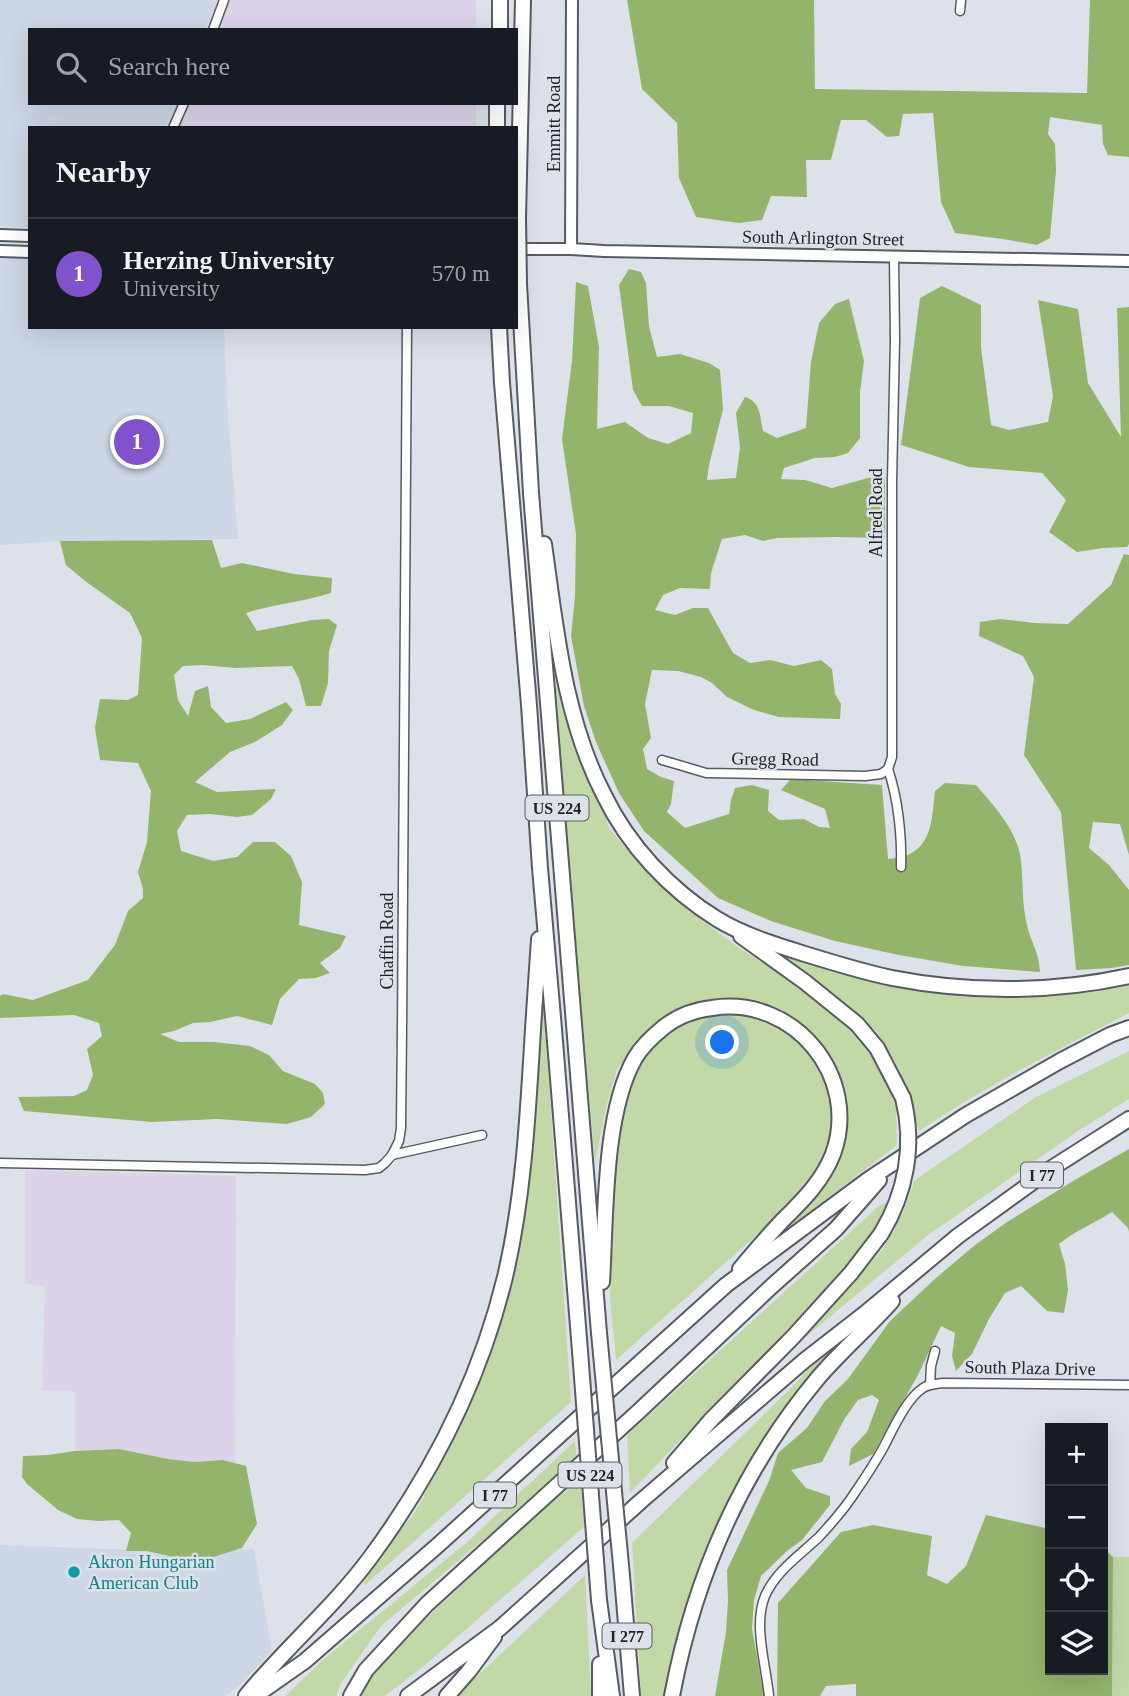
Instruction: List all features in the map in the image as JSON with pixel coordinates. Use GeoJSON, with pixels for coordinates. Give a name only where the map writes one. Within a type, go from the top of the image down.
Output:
{"type":"FeatureCollection","features":[{"type":"Feature","properties":{"kind":"highway"},"geometry":{"type":"LineString","coordinates":[[499,28],[500,0]]}},
{"type":"Feature","properties":{"kind":"highway","name":"US 224"},"geometry":{"type":"LineString","coordinates":[[523,0],[519,284],[531,493],[599,1333]]}},
{"type":"Feature","properties":{"kind":"highway"},"geometry":{"type":"LineString","coordinates":[[497,105],[497,126]]}},
{"type":"Feature","properties":{"kind":"highway","name":"US 224"},"geometry":{"type":"LineString","coordinates":[[499,329],[599,1600],[612,1696]]}},
{"type":"Feature","properties":{"kind":"highway"},"geometry":{"type":"LineString","coordinates":[[527,418],[560,656],[588,761],[608,804],[624,830],[650,862],[675,886],[857,1024],[877,1048],[903,1098],[909,1132],[906,1168],[898,1202],[881,1234],[851,1273],[794,1336],[710,1421],[641,1501]]}},
{"type":"Feature","properties":{"kind":"highway"},"geometry":{"type":"LineString","coordinates":[[246,1696],[344,1591],[395,1524],[451,1429],[480,1359],[505,1276],[522,1170],[538,953],[540,867]]}},
{"type":"Feature","properties":{"kind":"highway"},"geometry":{"type":"LineString","coordinates":[[719,920],[779,945],[844,967],[933,984],[973,988],[1026,988],[1064,986],[1129,976]]}},
{"type":"Feature","properties":{"kind":"highway"},"geometry":{"type":"LineString","coordinates":[[599,1333],[609,1163],[617,1107],[627,1075],[643,1046],[668,1024],[695,1011],[731,1006],[757,1009],[779,1017],[810,1043],[826,1064],[832,1078],[839,1123],[833,1154],[819,1181],[726,1285]]}},
{"type":"Feature","properties":{"kind":"highway","name":"I 77"},"geometry":{"type":"LineString","coordinates":[[256,1696],[305,1661],[438,1546],[726,1285],[893,1163],[967,1115],[1110,1035],[1129,1028]]}},
{"type":"Feature","properties":{"kind":"highway","name":"I 77"},"geometry":{"type":"LineString","coordinates":[[408,1696],[500,1628],[641,1501],[805,1360],[917,1269],[1052,1168],[1129,1119]]}},
{"type":"Feature","properties":{"kind":"highway"},"geometry":{"type":"LineString","coordinates":[[351,1695],[366,1670],[427,1604],[836,1230],[893,1163]]}},
{"type":"Feature","properties":{"kind":"highway"},"geometry":{"type":"LineString","coordinates":[[672,1696],[682,1644],[701,1584],[725,1523],[751,1475],[780,1427],[817,1379],[886,1308],[917,1269]]}},
{"type":"Feature","properties":{"kind":"highway","name":"I 277"},"geometry":{"type":"LineString","coordinates":[[599,1333],[632,1696]]}},
{"type":"Feature","properties":{"kind":"highway"},"geometry":{"type":"LineString","coordinates":[[599,1600],[600,1696]]}},
{"type":"Feature","properties":{"kind":"highway"},"geometry":{"type":"LineString","coordinates":[[447,1696],[500,1628]]}},
{"type":"Feature","properties":{"kind":"main road","name":"Emmitt Road"},"geometry":{"type":"LineString","coordinates":[[571,249],[572,0]]}},
{"type":"Feature","properties":{"kind":"main road"},"geometry":{"type":"LineString","coordinates":[[0,235],[28,236]]}},
{"type":"Feature","properties":{"kind":"main road","name":"South Arlington Street"},"geometry":{"type":"LineString","coordinates":[[518,249],[1129,261]]}},
{"type":"Feature","properties":{"kind":"main road"},"geometry":{"type":"LineString","coordinates":[[0,251],[28,252]]}},
{"type":"Feature","properties":{"kind":"street"},"geometry":{"type":"LineString","coordinates":[[214,28],[225,0]]}},
{"type":"Feature","properties":{"kind":"street"},"geometry":{"type":"LineString","coordinates":[[960,10],[961,0]]}},
{"type":"Feature","properties":{"kind":"street"},"geometry":{"type":"LineString","coordinates":[[174,126],[183,105]]}},
{"type":"Feature","properties":{"kind":"street","name":"Alfred Road"},"geometry":{"type":"LineString","coordinates":[[888,769],[892,757],[894,257]]}},
{"type":"Feature","properties":{"kind":"street","name":"Chaffin Road"},"geometry":{"type":"LineString","coordinates":[[392,1155],[399,1141],[401,1128],[407,329]]}},
{"type":"Feature","properties":{"kind":"street","name":"Gregg Road"},"geometry":{"type":"LineString","coordinates":[[662,760],[699,772],[733,774],[865,776],[881,774],[888,769]]}},
{"type":"Feature","properties":{"kind":"street"},"geometry":{"type":"LineString","coordinates":[[888,769],[897,802],[901,867]]}},
{"type":"Feature","properties":{"kind":"street"},"geometry":{"type":"LineString","coordinates":[[0,1163],[352,1170],[379,1167],[392,1155],[482,1135]]}},
{"type":"Feature","properties":{"kind":"street"},"geometry":{"type":"LineString","coordinates":[[769,1696],[759,1623],[764,1599],[778,1576],[825,1531],[853,1495],[914,1396],[930,1385],[935,1351]]}},
{"type":"Feature","properties":{"kind":"street","name":"South Plaza Drive"},"geometry":{"type":"LineString","coordinates":[[930,1385],[1129,1385]]}},
{"type":"Feature","properties":{"kind":"shaded area"},"geometry":{"type":"Polygon","coordinates":[[[0,0],[210,0],[213,13],[206,28],[28,28],[28,105],[178,105],[166,126],[28,126],[28,228],[0,226],[0,0]]]}},
{"type":"Feature","properties":{"kind":"shaded area"},"geometry":{"type":"Polygon","coordinates":[[[210,0],[476,0],[476,28],[216,28],[210,0]]]}},
{"type":"Feature","properties":{"kind":"shaded area"},"geometry":{"type":"Polygon","coordinates":[[[189,105],[476,105],[476,126],[180,126],[189,105]]]}},
{"type":"Feature","properties":{"kind":"shaded area"},"geometry":{"type":"Polygon","coordinates":[[[0,255],[28,258],[28,329],[224,329],[238,539],[60,541],[0,545],[0,255]]]}},
{"type":"Feature","properties":{"kind":"shaded area"},"geometry":{"type":"Polygon","coordinates":[[[25,1170],[236,1176],[235,1463],[223,1460],[195,1462],[168,1459],[119,1449],[75,1451],[75,1391],[42,1390],[45,1287],[25,1283],[25,1170]]]}},
{"type":"Feature","properties":{"kind":"shaded area"},"geometry":{"type":"Polygon","coordinates":[[[0,1545],[189,1552],[254,1549],[272,1651],[241,1684],[225,1696],[0,1696],[0,1545]]]}},
{"type":"Feature","properties":{"kind":"green space"},"geometry":{"type":"Polygon","coordinates":[[[627,0],[814,0],[815,89],[1087,93],[1090,0],[1129,0],[1129,157],[1108,155],[1103,144],[1102,125],[1050,117],[1048,134],[1055,144],[1056,171],[1050,238],[1037,245],[955,233],[941,202],[933,113],[903,114],[899,136],[887,137],[866,120],[841,120],[831,160],[806,160],[807,197],[771,196],[762,220],[739,223],[696,217],[679,178],[677,123],[642,89],[627,0]]]}},
{"type":"Feature","properties":{"kind":"green space"},"geometry":{"type":"Polygon","coordinates":[[[629,269],[641,272],[646,283],[649,326],[657,357],[680,354],[709,363],[720,370],[723,409],[707,480],[736,478],[740,447],[736,413],[745,397],[757,406],[763,431],[777,438],[806,428],[811,362],[819,323],[835,304],[849,299],[864,361],[860,392],[860,438],[848,453],[815,458],[784,468],[781,479],[805,480],[832,488],[868,478],[885,477],[885,538],[777,538],[763,541],[745,535],[722,539],[711,573],[710,589],[680,588],[663,595],[655,610],[675,615],[693,608],[708,608],[733,653],[750,663],[770,660],[794,666],[821,660],[832,669],[835,694],[841,704],[840,719],[779,717],[754,710],[727,697],[701,677],[678,671],[652,670],[645,704],[651,738],[643,749],[647,769],[674,781],[671,804],[667,812],[685,828],[729,814],[735,788],[752,785],[769,790],[768,811],[779,820],[804,819],[819,827],[830,828],[825,809],[781,790],[791,779],[882,785],[888,859],[905,856],[926,838],[932,820],[935,791],[945,783],[976,785],[1002,817],[1017,844],[1025,916],[1040,972],[963,966],[899,955],[835,941],[771,921],[718,898],[644,831],[619,793],[596,742],[584,706],[571,636],[576,534],[562,439],[572,361],[576,282],[588,286],[599,347],[597,429],[625,422],[648,438],[668,444],[691,433],[693,413],[669,406],[642,406],[633,390],[619,285],[629,269]]]}},
{"type":"Feature","properties":{"kind":"green space"},"geometry":{"type":"Polygon","coordinates":[[[942,286],[981,305],[981,347],[991,425],[1009,430],[1048,422],[1053,396],[1038,300],[1078,309],[1088,383],[1121,437],[1117,308],[1129,307],[1127,547],[1077,552],[1049,532],[1066,500],[1042,473],[969,467],[901,445],[920,298],[942,286]]]}},
{"type":"Feature","properties":{"kind":"green space"},"geometry":{"type":"Polygon","coordinates":[[[212,540],[221,568],[242,563],[294,574],[332,578],[331,593],[246,613],[257,631],[312,620],[329,619],[337,625],[329,651],[328,683],[321,706],[306,706],[299,679],[292,666],[183,666],[174,675],[178,700],[188,716],[195,691],[208,686],[211,707],[226,723],[250,719],[286,702],[293,710],[282,725],[255,742],[230,752],[195,782],[217,792],[276,789],[271,799],[252,815],[187,815],[177,831],[181,851],[213,861],[237,857],[253,842],[275,842],[291,856],[302,882],[299,925],[346,936],[340,948],[320,963],[330,973],[316,978],[299,979],[280,999],[272,1025],[237,1016],[193,1023],[160,1034],[179,1042],[250,1046],[269,1055],[283,1071],[315,1084],[323,1093],[325,1104],[311,1117],[287,1124],[217,1119],[152,1122],[24,1111],[18,1097],[74,1096],[87,1090],[93,1075],[87,1049],[102,1036],[99,1023],[74,1015],[0,1018],[0,996],[3,994],[33,1000],[88,980],[115,945],[128,911],[143,898],[138,872],[147,842],[151,791],[138,763],[100,760],[95,728],[100,699],[128,700],[138,695],[142,638],[130,613],[66,565],[60,541],[212,540]]]}},
{"type":"Feature","properties":{"kind":"green space"},"geometry":{"type":"Polygon","coordinates":[[[1124,554],[1129,555],[1129,855],[1120,824],[1093,822],[1089,848],[1109,865],[1129,890],[1129,965],[1076,970],[1061,812],[1024,755],[1034,677],[1023,656],[979,636],[980,622],[1000,619],[1068,624],[1111,585],[1124,554]]]}},
{"type":"Feature","properties":{"kind":"green space"},"geometry":{"type":"Polygon","coordinates":[[[562,686],[609,828],[652,878],[689,911],[742,950],[789,978],[863,1039],[884,1070],[896,1109],[897,1145],[791,1226],[789,1222],[841,1144],[821,1051],[765,1007],[687,1010],[655,1024],[617,1069],[595,1163],[554,688],[562,686]]]}},
{"type":"Feature","properties":{"kind":"green space"},"geometry":{"type":"Polygon","coordinates":[[[774,950],[887,983],[1129,982],[1129,1013],[996,1084],[919,1131],[900,1071],[877,1032],[844,1003],[770,952],[774,950]]]}},
{"type":"Feature","properties":{"kind":"green space"},"geometry":{"type":"Polygon","coordinates":[[[543,994],[571,1402],[365,1585],[362,1578],[413,1515],[423,1498],[485,1358],[512,1269],[539,999],[543,994]]]}},
{"type":"Feature","properties":{"kind":"green space"},"geometry":{"type":"Polygon","coordinates":[[[705,1013],[750,1013],[796,1034],[824,1072],[832,1098],[831,1134],[816,1177],[796,1200],[616,1360],[610,1299],[614,1187],[623,1106],[634,1071],[649,1048],[670,1028],[705,1013]]]}},
{"type":"Feature","properties":{"kind":"green space"},"geometry":{"type":"Polygon","coordinates":[[[1129,1051],[1129,1099],[928,1235],[790,1350],[883,1249],[905,1208],[915,1180],[1036,1097],[1129,1051]]]}},
{"type":"Feature","properties":{"kind":"green space"},"geometry":{"type":"Polygon","coordinates":[[[1129,1149],[1129,1232],[1112,1212],[1059,1244],[1068,1290],[1064,1313],[1047,1311],[1021,1286],[1005,1293],[972,1354],[956,1371],[952,1356],[955,1333],[941,1326],[918,1375],[873,1454],[849,1466],[851,1449],[867,1432],[879,1400],[872,1395],[858,1400],[845,1418],[822,1462],[791,1470],[806,1488],[830,1496],[830,1505],[802,1540],[761,1576],[754,1600],[752,1629],[764,1696],[715,1696],[726,1632],[727,1570],[769,1481],[778,1453],[807,1428],[825,1401],[848,1379],[890,1321],[936,1278],[1007,1222],[1129,1149]]]}},
{"type":"Feature","properties":{"kind":"green space"},"geometry":{"type":"Polygon","coordinates":[[[889,1201],[866,1243],[816,1306],[630,1493],[627,1435],[879,1206],[889,1201]]]}},
{"type":"Feature","properties":{"kind":"green space"},"geometry":{"type":"Polygon","coordinates":[[[822,1355],[833,1355],[709,1554],[669,1696],[641,1696],[632,1543],[822,1355]]]}},
{"type":"Feature","properties":{"kind":"green space"},"geometry":{"type":"Polygon","coordinates":[[[575,1441],[577,1461],[381,1626],[341,1683],[336,1696],[285,1696],[324,1659],[466,1543],[575,1441]]]}},
{"type":"Feature","properties":{"kind":"green space"},"geometry":{"type":"Polygon","coordinates":[[[119,1449],[168,1459],[195,1462],[223,1460],[246,1466],[257,1524],[242,1548],[197,1562],[147,1551],[126,1551],[131,1533],[119,1520],[77,1519],[58,1510],[22,1477],[23,1456],[119,1449]]]}},
{"type":"Feature","properties":{"kind":"green space"},"geometry":{"type":"Polygon","coordinates":[[[580,1480],[585,1526],[425,1665],[385,1696],[357,1696],[373,1668],[551,1502],[580,1480]]]}},
{"type":"Feature","properties":{"kind":"green space"},"geometry":{"type":"Polygon","coordinates":[[[986,1515],[1045,1528],[1045,1675],[1108,1675],[1108,1552],[1113,1557],[1112,1696],[856,1696],[856,1684],[826,1686],[820,1696],[777,1696],[778,1603],[841,1532],[873,1525],[932,1536],[927,1575],[947,1584],[966,1566],[986,1515]]]}},
{"type":"Feature","properties":{"kind":"green space"},"geometry":{"type":"Polygon","coordinates":[[[1113,1557],[1129,1557],[1129,1696],[1112,1696],[1113,1557]]]}},
{"type":"Feature","properties":{"kind":"green space"},"geometry":{"type":"Polygon","coordinates":[[[585,1575],[591,1696],[456,1696],[585,1575]]]}},
{"type":"Feature","properties":{"kind":"place","name":"Herzing University"},"geometry":{"type":"Point","coordinates":[137,442]}},
{"type":"Feature","properties":{"kind":"place","name":"Akron Hungarian American Club"},"geometry":{"type":"Point","coordinates":[74,1572]}}]}
